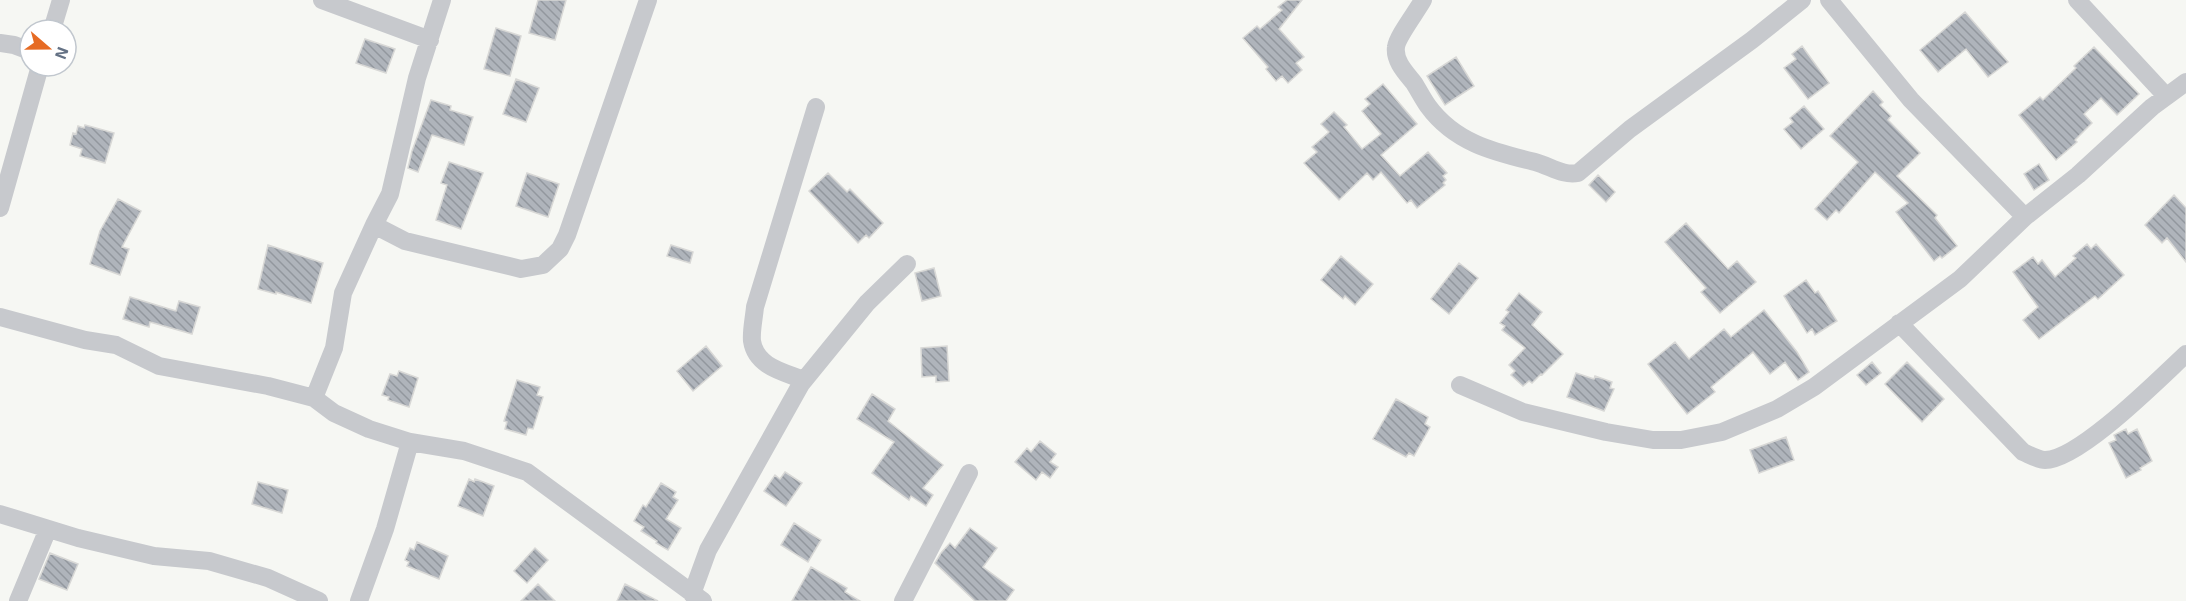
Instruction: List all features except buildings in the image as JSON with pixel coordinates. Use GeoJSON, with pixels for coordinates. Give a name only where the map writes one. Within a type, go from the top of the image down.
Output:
{"type":"FeatureCollection","features":[{"type":"Feature","properties":{"kind":"street"},"geometry":{"type":"LineString","coordinates":[[56,18],[61,0]]}},
{"type":"Feature","properties":{"kind":"street"},"geometry":{"type":"LineString","coordinates":[[322,0],[430,40]]}},
{"type":"Feature","properties":{"kind":"street"},"geometry":{"type":"LineString","coordinates":[[314,399],[334,348],[343,293],[390,194],[417,78],[442,0]]}},
{"type":"Feature","properties":{"kind":"street"},"geometry":{"type":"LineString","coordinates":[[374,225],[405,241],[521,269],[543,265],[560,249],[567,235],[648,0]]}},
{"type":"Feature","properties":{"kind":"street"},"geometry":{"type":"LineString","coordinates":[[1423,0],[1399,37],[1395,49],[1400,64],[1429,108],[1450,129],[1480,147],[1570,174],[1578,173],[1630,129],[1752,40],[1802,0]]}},
{"type":"Feature","properties":{"kind":"street"},"geometry":{"type":"LineString","coordinates":[[1829,0],[1911,100],[2025,217]]}},
{"type":"Feature","properties":{"kind":"street"},"geometry":{"type":"LineString","coordinates":[[2077,0],[2166,96]]}},
{"type":"Feature","properties":{"kind":"street"},"geometry":{"type":"LineString","coordinates":[[0,43],[18,46]]}},
{"type":"Feature","properties":{"kind":"street"},"geometry":{"type":"LineString","coordinates":[[0,208],[37,78]]}},
{"type":"Feature","properties":{"kind":"street"},"geometry":{"type":"LineString","coordinates":[[1461,385],[1523,412],[1606,432],[1653,440],[1682,440],[1722,432],[1777,409],[1814,387],[1960,279],[2025,217],[2078,175],[2152,107],[2186,82]]}},
{"type":"Feature","properties":{"kind":"street"},"geometry":{"type":"LineString","coordinates":[[804,380],[767,366],[756,354],[752,341],[755,307],[816,107]]}},
{"type":"Feature","properties":{"kind":"street"},"geometry":{"type":"LineString","coordinates":[[0,317],[85,340],[116,345],[159,366],[268,386],[314,399],[342,417],[369,429],[410,442],[464,451],[527,472],[698,597],[708,549],[804,380],[867,303],[907,264]]}},
{"type":"Feature","properties":{"kind":"street"},"geometry":{"type":"LineString","coordinates":[[1899,323],[2024,452],[2044,460],[2059,457],[2088,442],[2186,354]]}},
{"type":"Feature","properties":{"kind":"street"},"geometry":{"type":"LineString","coordinates":[[359,601],[385,529],[410,442]]}},
{"type":"Feature","properties":{"kind":"street"},"geometry":{"type":"LineString","coordinates":[[903,601],[969,473]]}},
{"type":"Feature","properties":{"kind":"street"},"geometry":{"type":"LineString","coordinates":[[0,514],[48,529],[154,556],[209,561],[268,578],[320,601]]}},
{"type":"Feature","properties":{"kind":"street"},"geometry":{"type":"LineString","coordinates":[[18,601],[48,529]]}}]}
